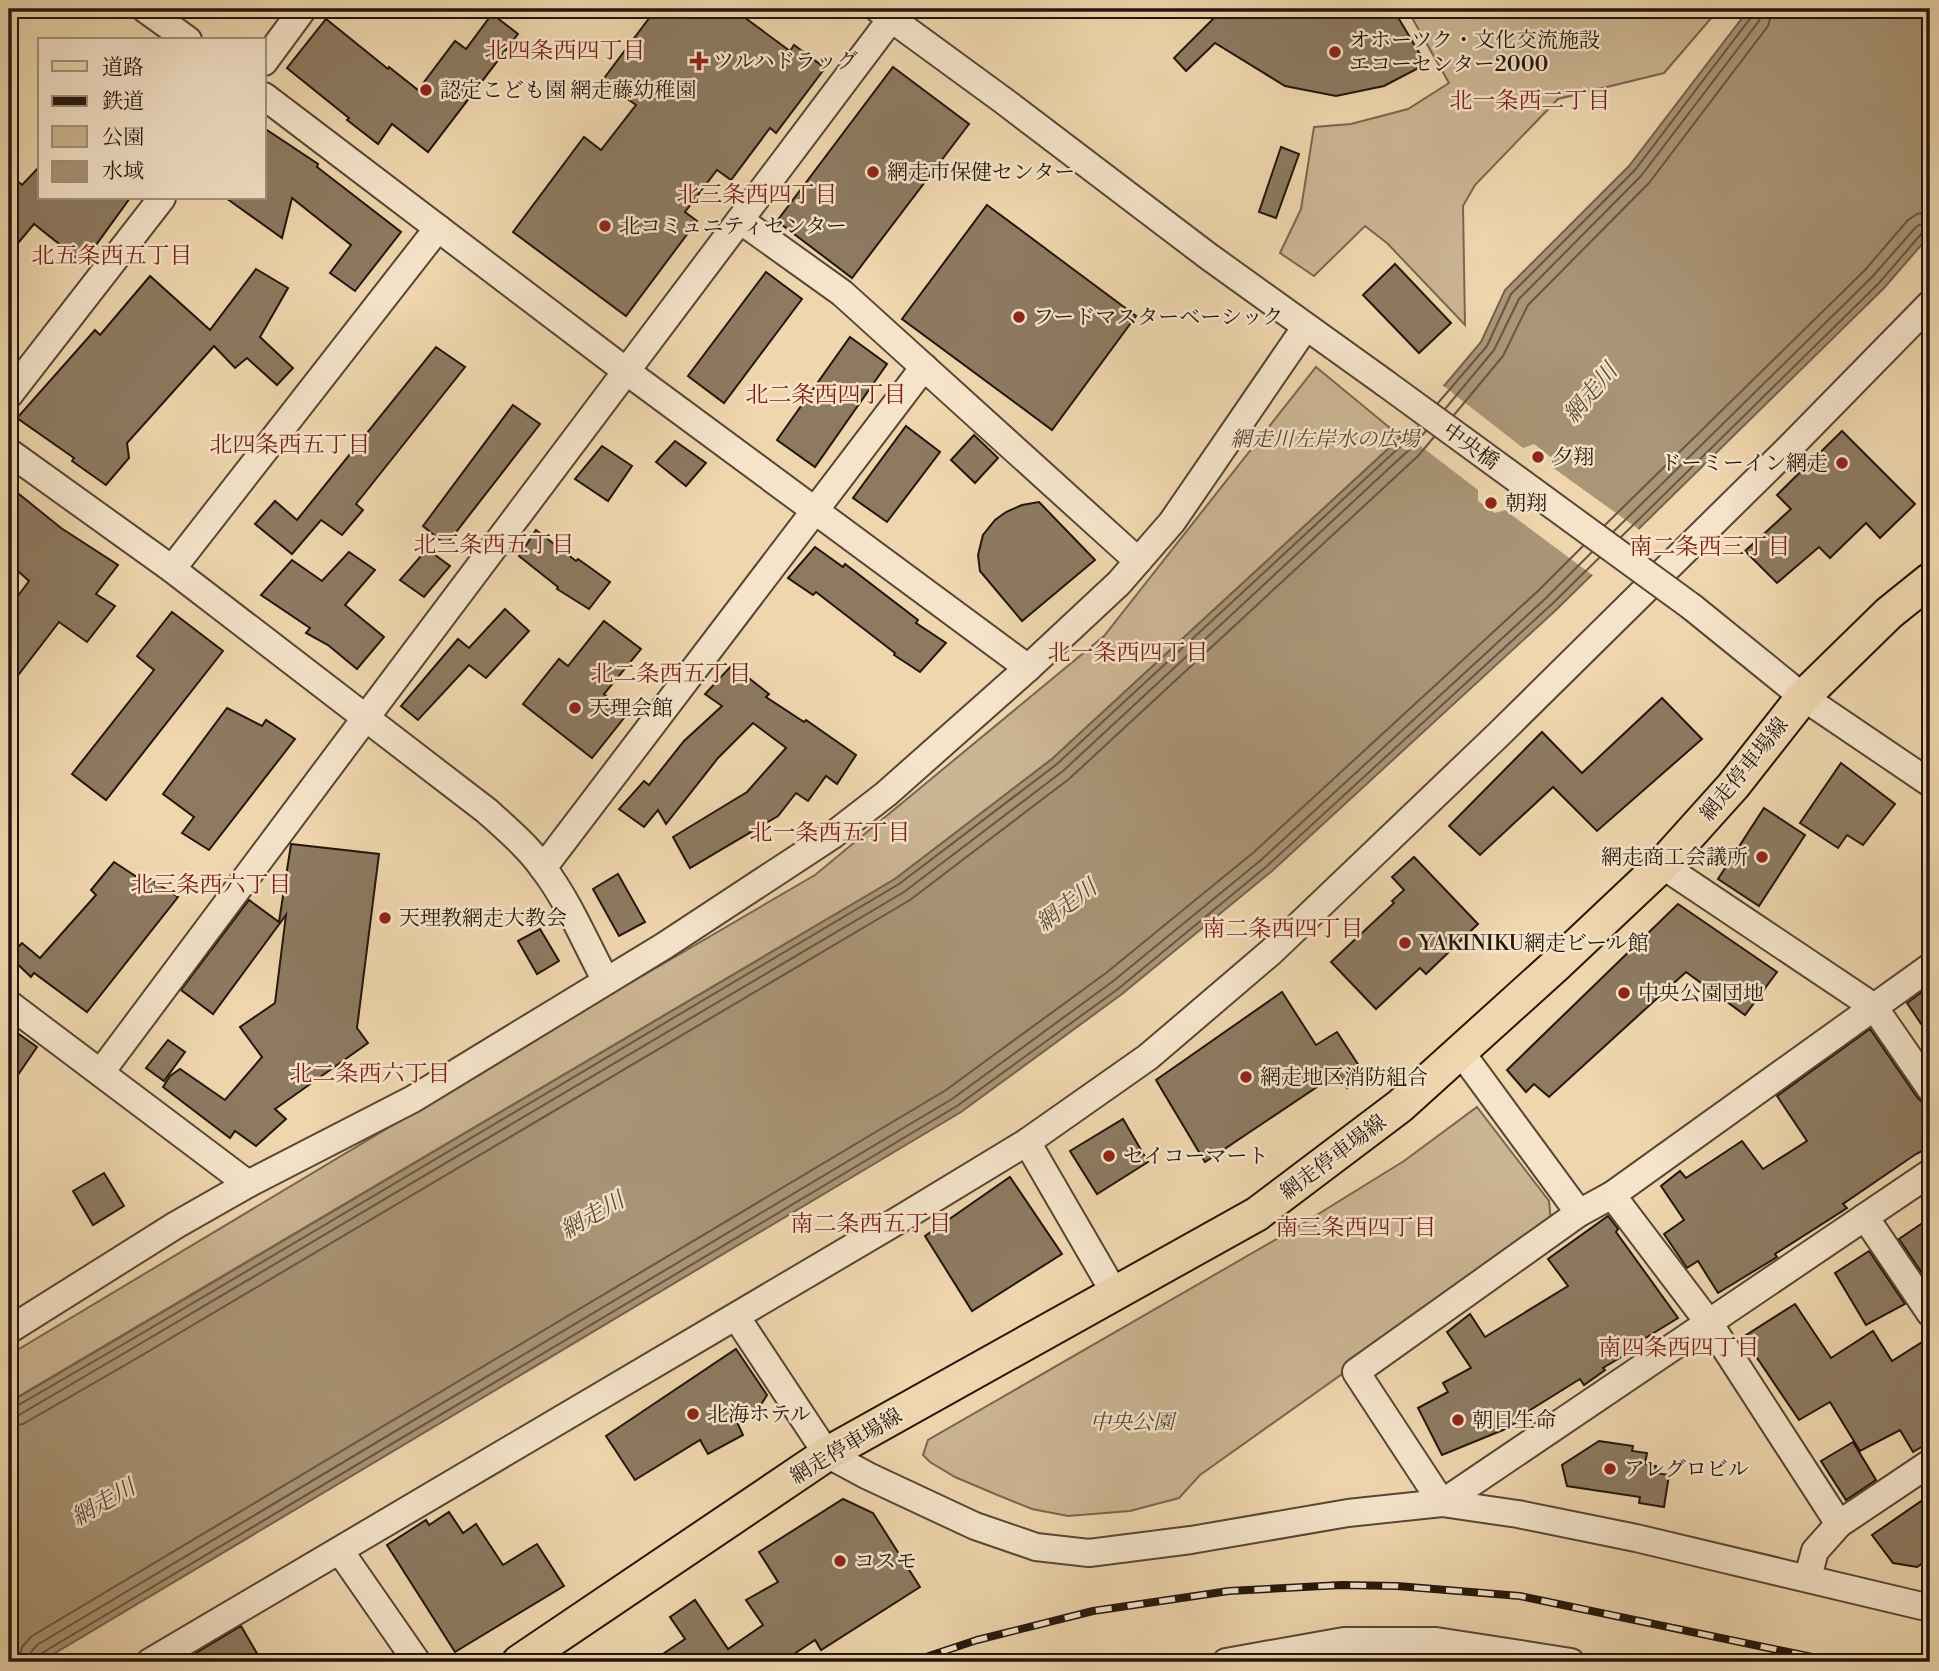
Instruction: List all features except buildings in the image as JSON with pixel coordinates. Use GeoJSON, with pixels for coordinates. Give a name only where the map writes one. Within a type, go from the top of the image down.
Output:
{"type":"FeatureCollection","features":[{"type":"Feature","properties":{"kind":"main road","name":"網走停車場線"},"geometry":{"type":"LineString","coordinates":[[519,1662],[827,1454],[1257,1214],[1400,1106],[1662,865],[1733,786],[1803,697],[1889,613],[1930,580]]}},
{"type":"Feature","properties":{"kind":"street"},"geometry":{"type":"LineString","coordinates":[[145,9],[185,38]]}},
{"type":"Feature","properties":{"kind":"street"},"geometry":{"type":"LineString","coordinates":[[266,59],[303,9]]}},
{"type":"Feature","properties":{"kind":"street"},"geometry":{"type":"LineString","coordinates":[[101,1072],[740,220],[885,14]]}},
{"type":"Feature","properties":{"kind":"street","name":"中央橋"},"geometry":{"type":"LineString","coordinates":[[885,14],[1306,328],[1692,607],[1803,697],[1930,783]]}},
{"type":"Feature","properties":{"kind":"street"},"geometry":{"type":"LineString","coordinates":[[266,98],[626,371],[1028,668]]}},
{"type":"Feature","properties":{"kind":"street"},"geometry":{"type":"LineString","coordinates":[[9,395],[160,200]]}},
{"type":"Feature","properties":{"kind":"street"},"geometry":{"type":"LineString","coordinates":[[740,220],[842,293],[1138,561]]}},
{"type":"Feature","properties":{"kind":"street"},"geometry":{"type":"LineString","coordinates":[[172,569],[438,228]]}},
{"type":"Feature","properties":{"kind":"street"},"geometry":{"type":"LineString","coordinates":[[150,1662],[737,1318],[1027,1142],[1148,1057],[1271,952],[1498,735],[1788,449],[1930,304]]}},
{"type":"Feature","properties":{"kind":"street"},"geometry":{"type":"LineString","coordinates":[[9,1330],[103,1269],[247,1184],[413,1099],[606,981],[833,835],[886,793],[1028,668],[1119,583],[1172,522],[1306,328]]}},
{"type":"Feature","properties":{"kind":"street"},"geometry":{"type":"LineString","coordinates":[[543,868],[924,367]]}},
{"type":"Feature","properties":{"kind":"street"},"geometry":{"type":"LineString","coordinates":[[9,452],[172,569],[487,811],[525,845],[560,892],[606,981]]}},
{"type":"Feature","properties":{"kind":"street"},"geometry":{"type":"LineString","coordinates":[[1662,865],[1874,1007],[1930,1087]]}},
{"type":"Feature","properties":{"kind":"street"},"geometry":{"type":"LineString","coordinates":[[1442,1503],[1356,1372],[1578,1213],[1612,1195],[1930,967]]}},
{"type":"Feature","properties":{"kind":"street"},"geometry":{"type":"LineString","coordinates":[[9,1004],[247,1184]]}},
{"type":"Feature","properties":{"kind":"street"},"geometry":{"type":"LineString","coordinates":[[1460,1051],[1578,1213]]}},
{"type":"Feature","properties":{"kind":"street"},"geometry":{"type":"LineString","coordinates":[[1027,1142],[1114,1292]]}},
{"type":"Feature","properties":{"kind":"street"},"geometry":{"type":"LineString","coordinates":[[1442,1503],[1930,1173]]}},
{"type":"Feature","properties":{"kind":"street"},"geometry":{"type":"LineString","coordinates":[[1612,1195],[1709,1324],[1839,1524]]}},
{"type":"Feature","properties":{"kind":"street"},"geometry":{"type":"LineString","coordinates":[[1865,1217],[1930,1313]]}},
{"type":"Feature","properties":{"kind":"street"},"geometry":{"type":"LineString","coordinates":[[737,1318],[827,1454],[975,1526],[1037,1547],[1088,1553],[1191,1540],[1348,1513],[1442,1503],[1518,1514],[1808,1577],[1930,1608]]}},
{"type":"Feature","properties":{"kind":"street"},"geometry":{"type":"LineString","coordinates":[[1808,1577],[1815,1551],[1839,1524],[1930,1463]]}},
{"type":"Feature","properties":{"kind":"street"},"geometry":{"type":"LineString","coordinates":[[340,1551],[417,1662]]}},
{"type":"Feature","properties":{"kind":"street"},"geometry":{"type":"LineString","coordinates":[[1226,1662],[1344,1641],[1436,1641],[1571,1662]]}},
{"type":"Feature","properties":{"kind":"green space"},"geometry":{"type":"Polygon","coordinates":[[[1407,9],[1719,9],[1664,73],[1558,99],[1475,185],[1463,206],[1465,325],[1387,243],[1365,226],[1314,276],[1280,253],[1301,209],[1314,127],[1351,124],[1408,109],[1449,83],[1407,9]]]}},
{"type":"Feature","properties":{"kind":"green space","name":"網走川左岸水の広場"},"geometry":{"type":"Polygon","coordinates":[[[1316,367],[1401,437],[1052,759],[895,879],[9,1402],[9,1355],[815,875],[1104,636],[1316,367]]]}},
{"type":"Feature","properties":{"kind":"green space","name":"中央公園"},"geometry":{"type":"Polygon","coordinates":[[[1477,1107],[1549,1201],[1551,1222],[1504,1259],[1200,1475],[1179,1498],[1130,1511],[1068,1516],[1032,1509],[995,1494],[955,1477],[923,1455],[928,1440],[1294,1229],[1404,1161],[1477,1107]]]}},
{"type":"Feature","properties":{"kind":"water","name":"網走川"},"geometry":{"type":"Polygon","coordinates":[[[1749,9],[1930,9],[1930,235],[1884,288],[1557,609],[1272,871],[1122,994],[961,1112],[40,1662],[9,1662],[9,1403],[895,879],[1052,759],[1401,437],[1481,342],[1505,290],[1629,166],[1749,9]]]}},
{"type":"Feature","properties":{"kind":"pier"},"geometry":{"type":"Polygon","coordinates":[[[1441,384],[1523,448],[1534,444],[1552,458],[1552,467],[1641,531],[1595,577],[1505,510],[1495,513],[1478,501],[1478,490],[1401,431],[1441,384]]]}},
{"type":"Feature","properties":{"kind":"railway"},"geometry":{"type":"LineString","coordinates":[[911,1662],[977,1640],[1093,1611],[1229,1591],[1342,1585],[1397,1586],[1520,1596],[1836,1662]]}},
{"type":"Feature","properties":{"kind":"place","name":"オホーツク・文化交流施設 エコーセンター2000"},"geometry":{"type":"Point","coordinates":[1335,52]}},
{"type":"Feature","properties":{"kind":"place","name":"ツルハドラッグ"},"geometry":{"type":"Point","coordinates":[699,61]}},
{"type":"Feature","properties":{"kind":"place","name":"認定こども園 網走藤幼稚園"},"geometry":{"type":"Point","coordinates":[426,90]}},
{"type":"Feature","properties":{"kind":"place","name":"網走市保健センター"},"geometry":{"type":"Point","coordinates":[873,172]}},
{"type":"Feature","properties":{"kind":"place","name":"北コミュニティセンター"},"geometry":{"type":"Point","coordinates":[605,226]}},
{"type":"Feature","properties":{"kind":"place","name":"フードマスターベーシック"},"geometry":{"type":"Point","coordinates":[1019,317]}},
{"type":"Feature","properties":{"kind":"place","name":"夕翔"},"geometry":{"type":"Point","coordinates":[1538,457]}},
{"type":"Feature","properties":{"kind":"place","name":"ドーミーイン網走"},"geometry":{"type":"Point","coordinates":[1842,463]}},
{"type":"Feature","properties":{"kind":"place","name":"朝翔"},"geometry":{"type":"Point","coordinates":[1491,503]}},
{"type":"Feature","properties":{"kind":"place","name":"天理会館"},"geometry":{"type":"Point","coordinates":[575,708]}},
{"type":"Feature","properties":{"kind":"place","name":"網走商工会議所"},"geometry":{"type":"Point","coordinates":[1762,857]}},
{"type":"Feature","properties":{"kind":"place","name":"天理教網走大教会"},"geometry":{"type":"Point","coordinates":[385,918]}},
{"type":"Feature","properties":{"kind":"place","name":"YAKINIKU網走ビール館"},"geometry":{"type":"Point","coordinates":[1405,943]}},
{"type":"Feature","properties":{"kind":"place","name":"中央公園団地"},"geometry":{"type":"Point","coordinates":[1624,993]}},
{"type":"Feature","properties":{"kind":"place","name":"網走地区消防組合"},"geometry":{"type":"Point","coordinates":[1246,1077]}},
{"type":"Feature","properties":{"kind":"place","name":"セイコーマート"},"geometry":{"type":"Point","coordinates":[1109,1156]}},
{"type":"Feature","properties":{"kind":"place","name":"北海ホテル"},"geometry":{"type":"Point","coordinates":[693,1414]}},
{"type":"Feature","properties":{"kind":"place","name":"朝日生命"},"geometry":{"type":"Point","coordinates":[1458,1420]}},
{"type":"Feature","properties":{"kind":"place","name":"アレグロビル"},"geometry":{"type":"Point","coordinates":[1610,1469]}},
{"type":"Feature","properties":{"kind":"place","name":"コスモ"},"geometry":{"type":"Point","coordinates":[840,1561]}},
{"type":"Feature","properties":{"kind":"district","name":"北四条西四丁目"},"geometry":{"type":"Point","coordinates":[565,50]}},
{"type":"Feature","properties":{"kind":"district","name":"北一条西二丁目"},"geometry":{"type":"Point","coordinates":[1530,100]}},
{"type":"Feature","properties":{"kind":"district","name":"北三条西四丁目"},"geometry":{"type":"Point","coordinates":[757,194]}},
{"type":"Feature","properties":{"kind":"district","name":"北五条西五丁目"},"geometry":{"type":"Point","coordinates":[112,255]}},
{"type":"Feature","properties":{"kind":"district","name":"北二条西四丁目"},"geometry":{"type":"Point","coordinates":[826,394]}},
{"type":"Feature","properties":{"kind":"district","name":"北四条西五丁目"},"geometry":{"type":"Point","coordinates":[290,444]}},
{"type":"Feature","properties":{"kind":"district","name":"北三条西五丁目"},"geometry":{"type":"Point","coordinates":[494,544]}},
{"type":"Feature","properties":{"kind":"district","name":"南二条西三丁目"},"geometry":{"type":"Point","coordinates":[1710,546]}},
{"type":"Feature","properties":{"kind":"district","name":"北一条西四丁目"},"geometry":{"type":"Point","coordinates":[1128,652]}},
{"type":"Feature","properties":{"kind":"district","name":"北二条西五丁目"},"geometry":{"type":"Point","coordinates":[671,673]}},
{"type":"Feature","properties":{"kind":"district","name":"北一条西五丁目"},"geometry":{"type":"Point","coordinates":[830,832]}},
{"type":"Feature","properties":{"kind":"district","name":"北三条西六丁目"},"geometry":{"type":"Point","coordinates":[211,884]}},
{"type":"Feature","properties":{"kind":"district","name":"南二条西四丁目"},"geometry":{"type":"Point","coordinates":[1283,928]}},
{"type":"Feature","properties":{"kind":"district","name":"北二条西六丁目"},"geometry":{"type":"Point","coordinates":[370,1073]}},
{"type":"Feature","properties":{"kind":"district","name":"南二条西五丁目"},"geometry":{"type":"Point","coordinates":[871,1223]}},
{"type":"Feature","properties":{"kind":"district","name":"南三条西四丁目"},"geometry":{"type":"Point","coordinates":[1356,1227]}},
{"type":"Feature","properties":{"kind":"district","name":"南四条西四丁目"},"geometry":{"type":"Point","coordinates":[1679,1347]}}]}
